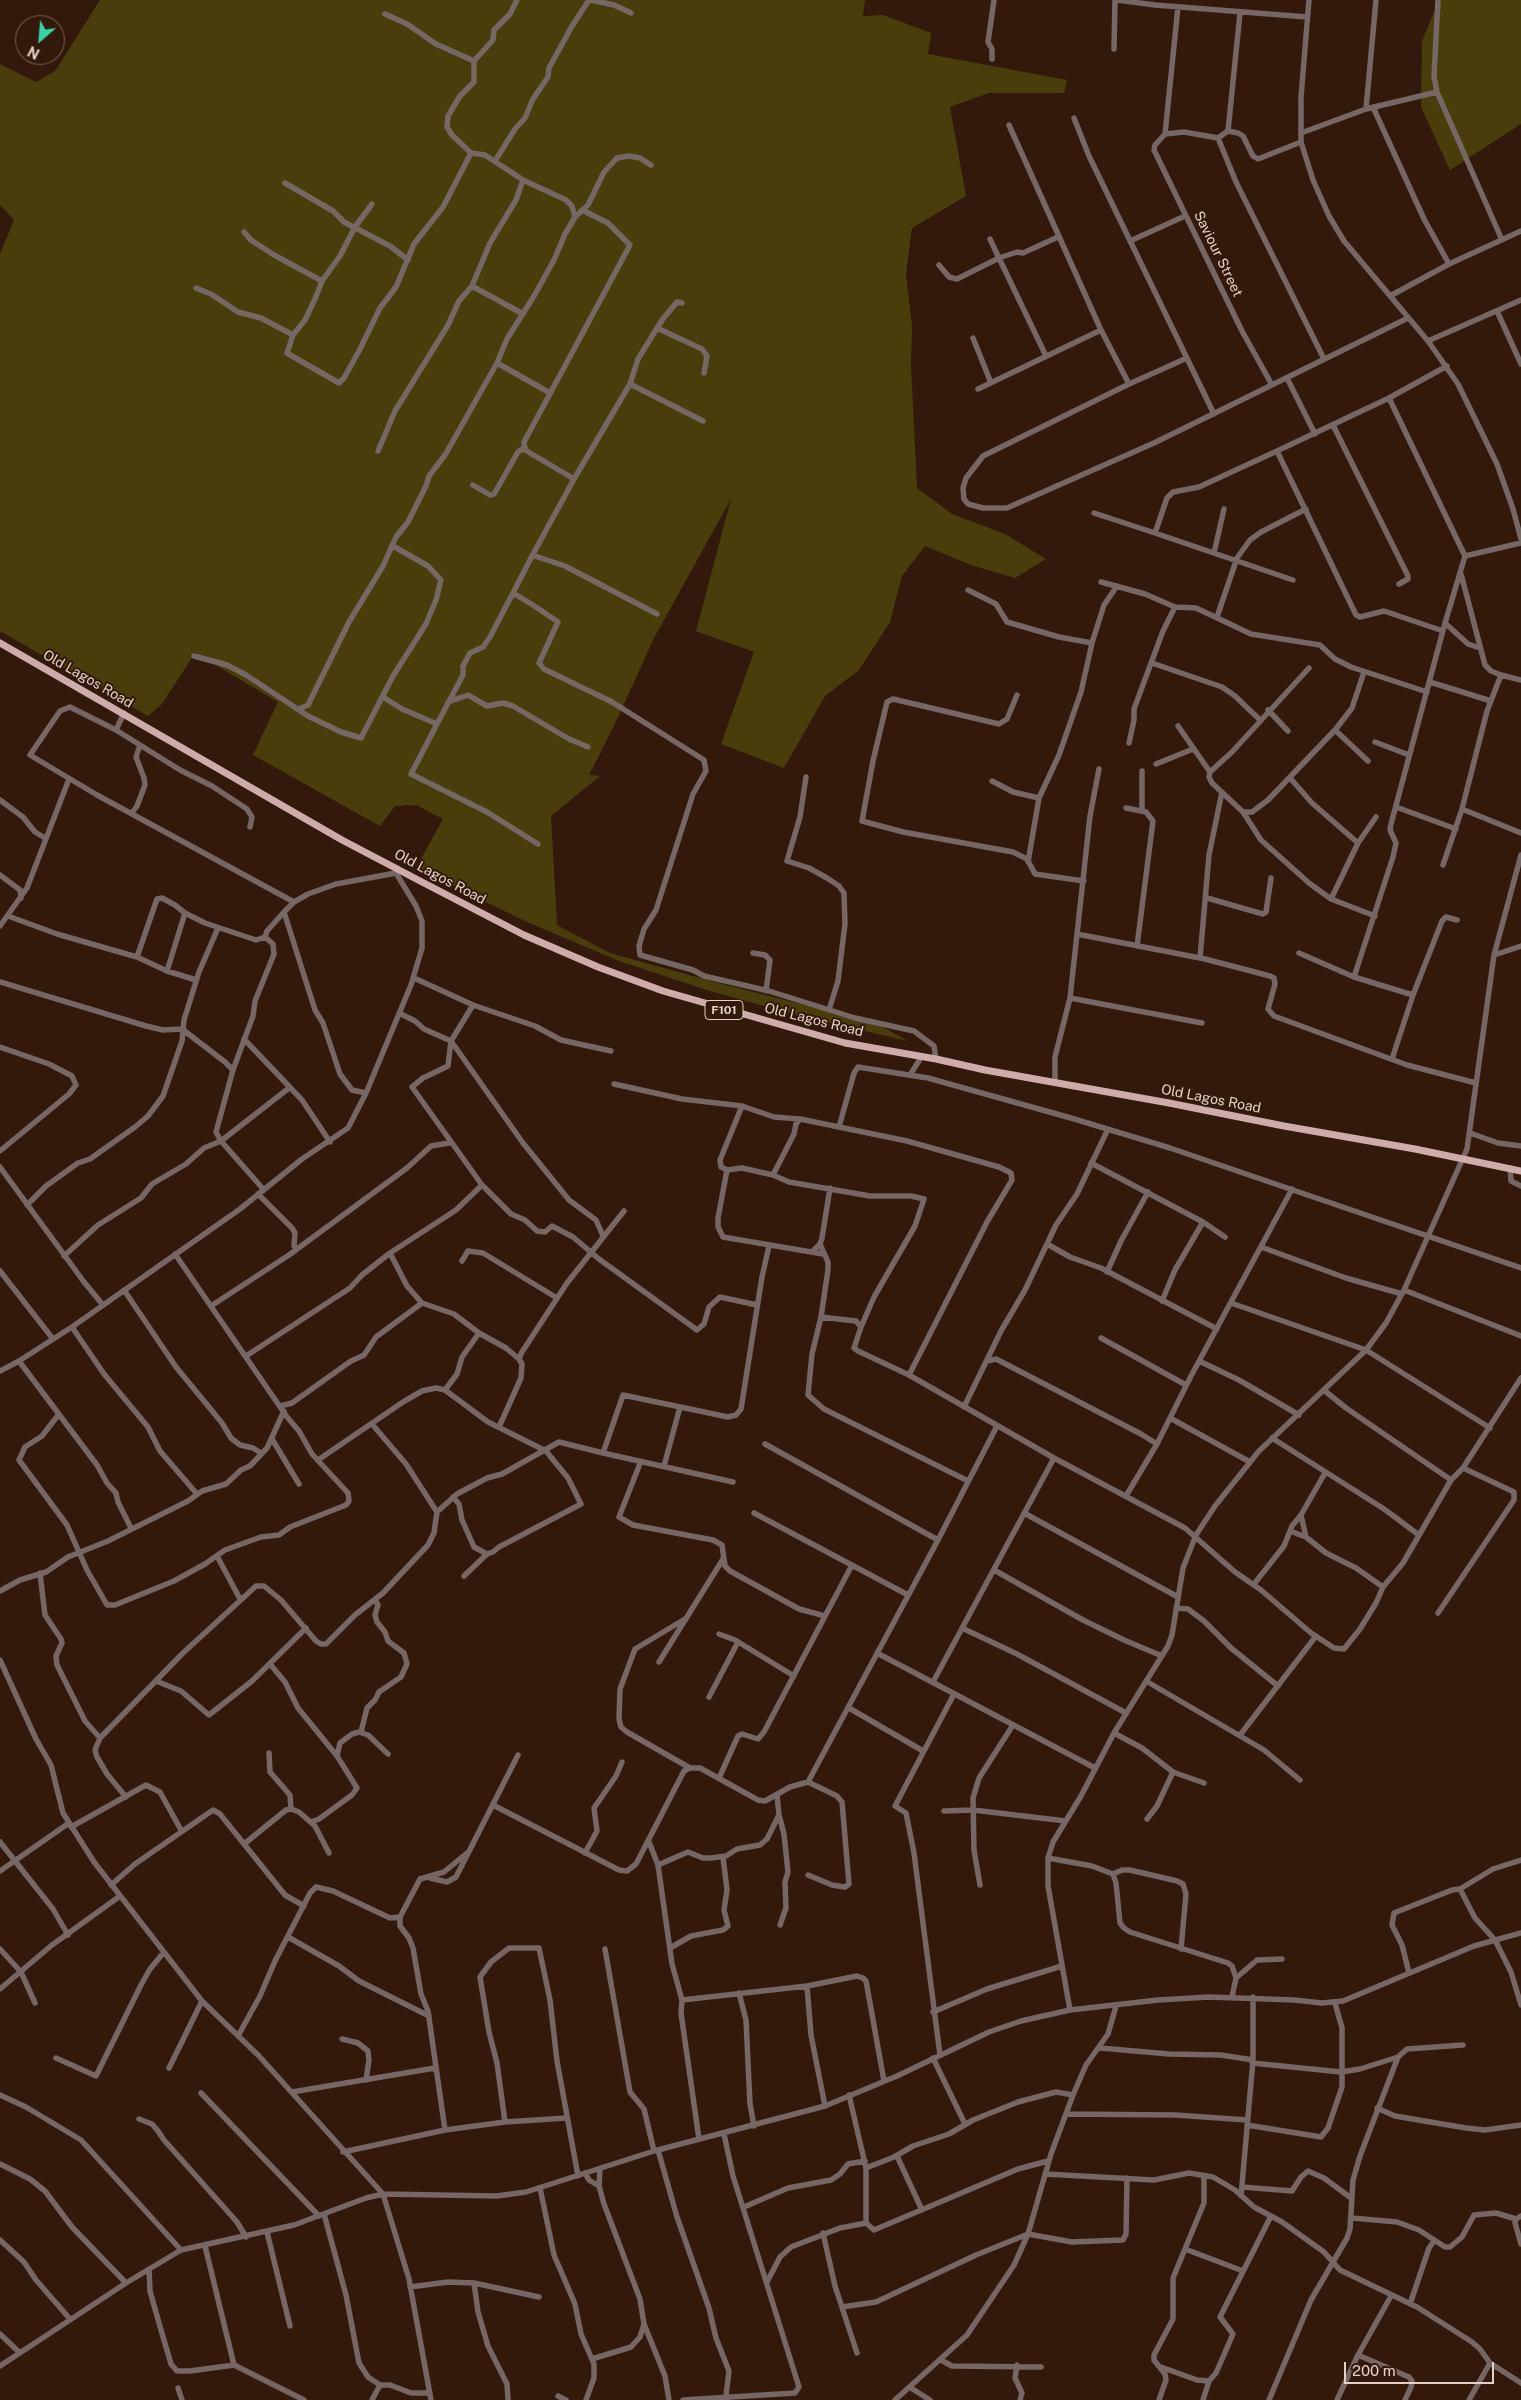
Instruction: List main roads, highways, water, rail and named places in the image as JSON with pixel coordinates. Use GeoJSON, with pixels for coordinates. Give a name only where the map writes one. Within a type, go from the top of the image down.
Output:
{"type":"FeatureCollection","features":[{"type":"Feature","properties":{"kind":"main road","name":"Old Lagos Road"},"geometry":{"type":"LineString","coordinates":[[0,643],[397,870],[524,935],[663,991],[845,1043],[922,1056],[985,1070],[1521,1171]]}}]}
